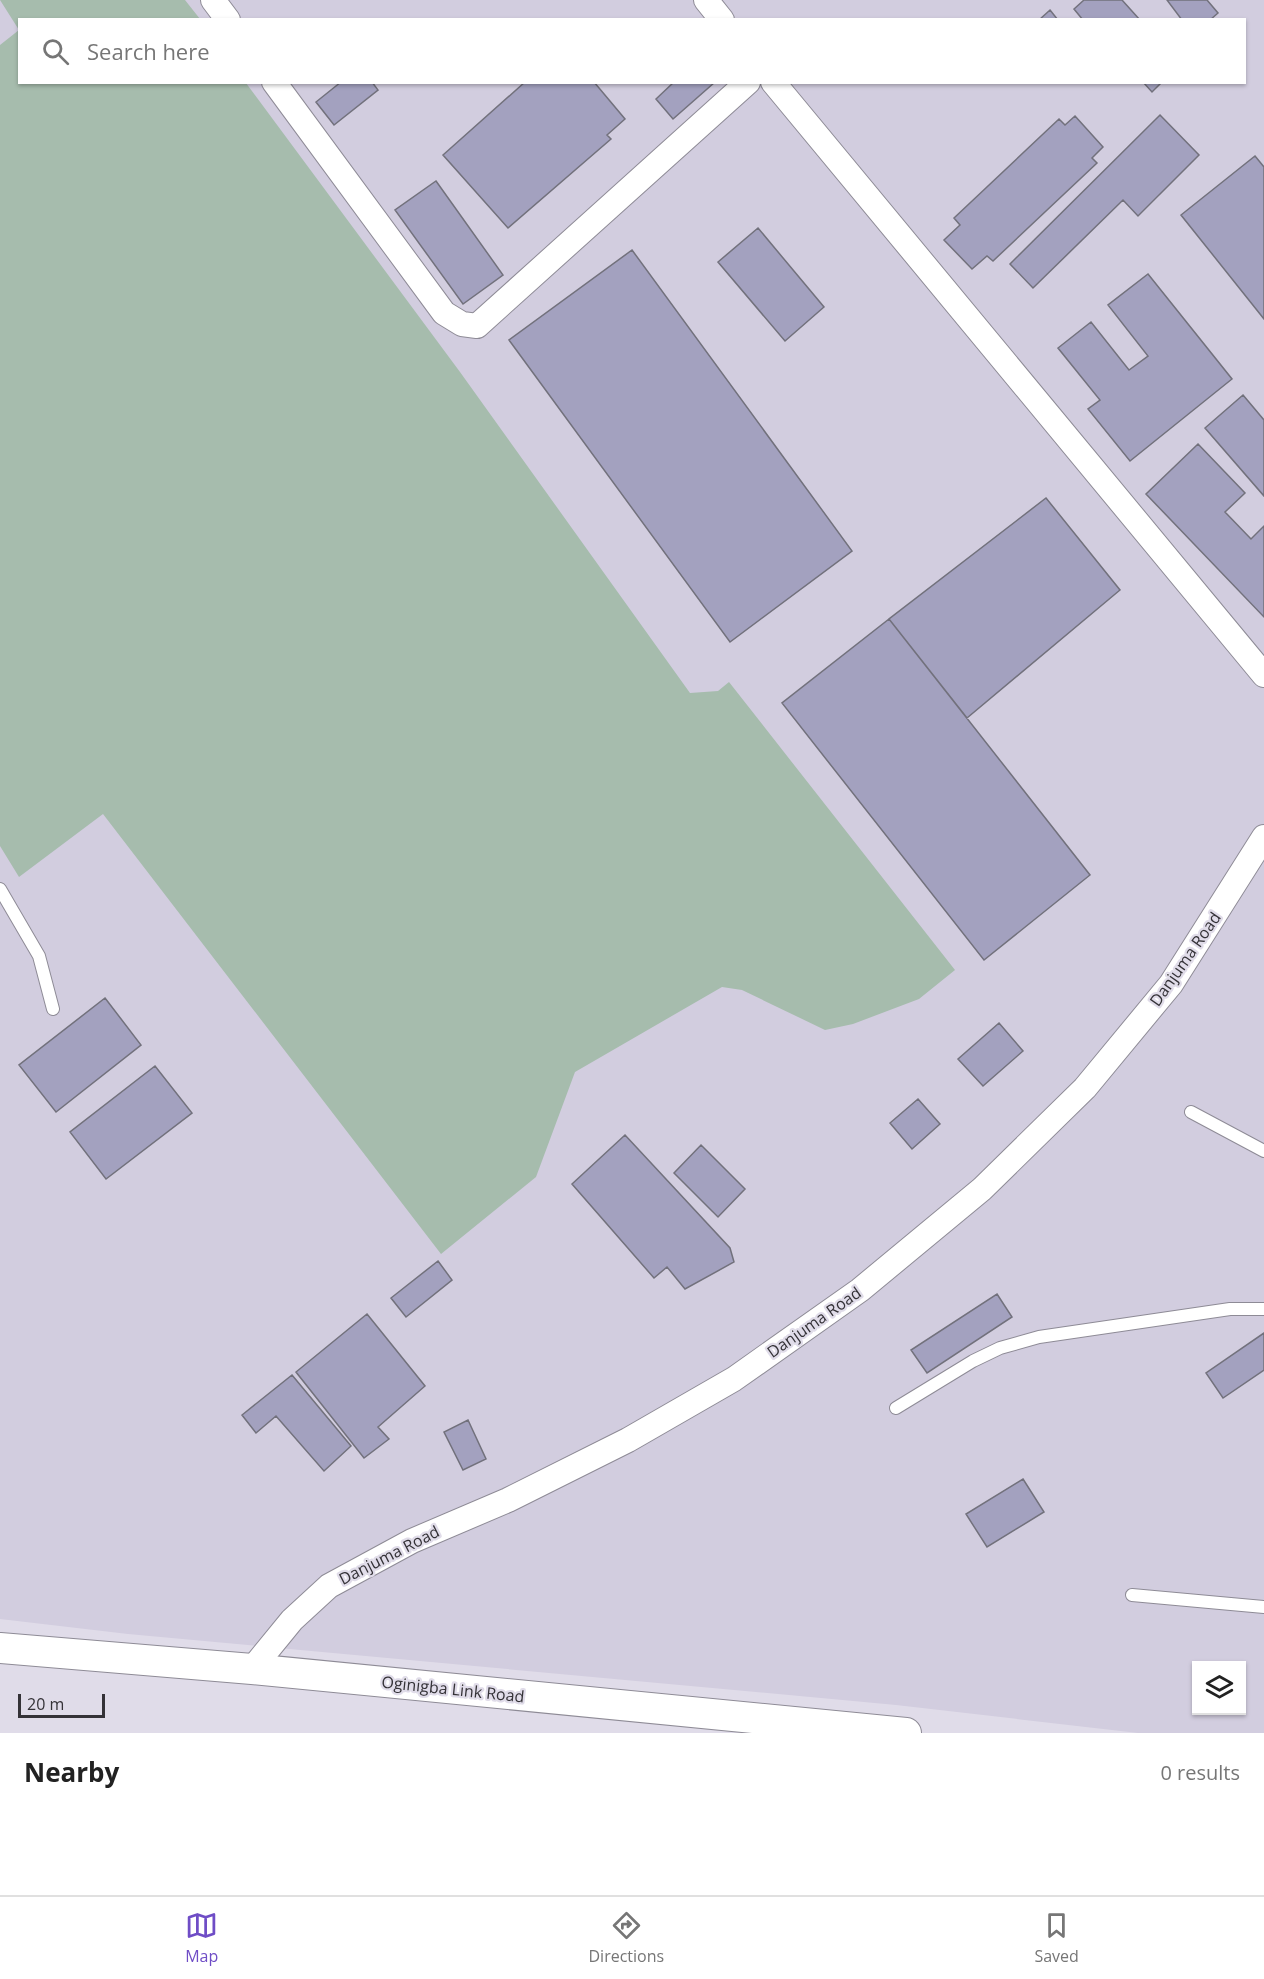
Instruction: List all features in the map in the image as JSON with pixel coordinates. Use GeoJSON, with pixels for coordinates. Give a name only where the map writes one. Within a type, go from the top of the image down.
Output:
{"type":"FeatureCollection","features":[{"type":"Feature","properties":{"kind":"street"},"geometry":{"type":"LineString","coordinates":[[213,0],[226,18]]}},
{"type":"Feature","properties":{"kind":"street"},"geometry":{"type":"LineString","coordinates":[[706,0],[720,18]]}},
{"type":"Feature","properties":{"kind":"street"},"geometry":{"type":"LineString","coordinates":[[275,84],[444,313],[462,324],[477,326],[746,84]]}},
{"type":"Feature","properties":{"kind":"street"},"geometry":{"type":"LineString","coordinates":[[775,84],[1264,675]]}},
{"type":"Feature","properties":{"kind":"street","name":"Danjuma Road"},"geometry":{"type":"LineString","coordinates":[[252,1669],[292,1620],[329,1586],[412,1541],[508,1500],[628,1440],[734,1379],[860,1290],[982,1189],[1085,1088],[1171,984],[1264,837]]}},
{"type":"Feature","properties":{"kind":"street","name":"Oginigba Link Road"},"geometry":{"type":"LineString","coordinates":[[0,1648],[252,1669],[906,1733]]}},
{"type":"Feature","properties":{"kind":"lane"},"geometry":{"type":"LineString","coordinates":[[0,889],[39,957],[53,1009]]}},
{"type":"Feature","properties":{"kind":"lane"},"geometry":{"type":"LineString","coordinates":[[1191,1112],[1264,1151]]}},
{"type":"Feature","properties":{"kind":"lane"},"geometry":{"type":"LineString","coordinates":[[896,1408],[973,1361],[1000,1348],[1039,1337],[1230,1310],[1264,1309]]}},
{"type":"Feature","properties":{"kind":"lane"},"geometry":{"type":"LineString","coordinates":[[1132,1595],[1264,1607]]}},
{"type":"Feature","properties":{"kind":"shaded area"},"geometry":{"type":"Polygon","coordinates":[[[0,0],[1264,0],[1264,1733],[1138,1733],[896,1705],[128,1634],[0,1619],[0,0]]]}},
{"type":"Feature","properties":{"kind":"green space"},"geometry":{"type":"Polygon","coordinates":[[[0,0],[185,0],[199,18],[18,18],[18,28],[0,0]]]}},
{"type":"Feature","properties":{"kind":"green space"},"geometry":{"type":"Polygon","coordinates":[[[18,31],[18,84],[247,84],[460,372],[690,693],[718,691],[729,682],[955,970],[919,999],[853,1024],[825,1030],[742,990],[722,987],[575,1072],[536,1177],[441,1254],[103,814],[19,877],[0,846],[0,45],[18,31]]]}},
{"type":"Feature","properties":{"kind":"building"},"geometry":{"type":"Polygon","coordinates":[[[1084,0],[1122,0],[1138,18],[1081,18],[1074,9],[1084,0]]]}},
{"type":"Feature","properties":{"kind":"building"},"geometry":{"type":"Polygon","coordinates":[[[1167,0],[1207,0],[1218,13],[1212,18],[1180,18],[1167,0]]]}},
{"type":"Feature","properties":{"kind":"building"},"geometry":{"type":"Polygon","coordinates":[[[1050,10],[1056,18],[1041,18],[1050,10]]]}},
{"type":"Feature","properties":{"kind":"building"},"geometry":{"type":"Polygon","coordinates":[[[338,84],[374,84],[378,90],[334,125],[316,102],[338,84]]]}},
{"type":"Feature","properties":{"kind":"building"},"geometry":{"type":"Polygon","coordinates":[[[523,84],[596,84],[625,119],[607,135],[611,139],[508,228],[443,155],[523,84]]]}},
{"type":"Feature","properties":{"kind":"building"},"geometry":{"type":"Polygon","coordinates":[[[672,84],[713,84],[673,119],[656,99],[672,84]]]}},
{"type":"Feature","properties":{"kind":"building"},"geometry":{"type":"Polygon","coordinates":[[[1145,84],[1160,84],[1152,92],[1145,84]]]}},
{"type":"Feature","properties":{"kind":"building"},"geometry":{"type":"Polygon","coordinates":[[[1160,115],[1199,155],[1138,216],[1123,200],[1033,288],[1010,264],[1160,115]]]}},
{"type":"Feature","properties":{"kind":"building"},"geometry":{"type":"Polygon","coordinates":[[[1075,116],[1103,147],[1092,158],[1097,163],[993,261],[987,256],[972,269],[944,240],[960,225],[954,218],[1059,119],[1065,125],[1075,116]]]}},
{"type":"Feature","properties":{"kind":"building"},"geometry":{"type":"Polygon","coordinates":[[[1255,156],[1264,167],[1264,319],[1181,215],[1255,156]]]}},
{"type":"Feature","properties":{"kind":"building"},"geometry":{"type":"Polygon","coordinates":[[[436,181],[503,275],[463,304],[395,210],[436,181]]]}},
{"type":"Feature","properties":{"kind":"building"},"geometry":{"type":"Polygon","coordinates":[[[758,228],[824,307],[785,341],[718,262],[758,228]]]}},
{"type":"Feature","properties":{"kind":"building"},"geometry":{"type":"Polygon","coordinates":[[[632,250],[852,551],[730,642],[509,340],[632,250]]]}},
{"type":"Feature","properties":{"kind":"building"},"geometry":{"type":"Polygon","coordinates":[[[1148,274],[1232,379],[1130,461],[1088,409],[1100,400],[1058,348],[1091,322],[1129,370],[1148,356],[1108,305],[1148,274]]]}},
{"type":"Feature","properties":{"kind":"building"},"geometry":{"type":"Polygon","coordinates":[[[1243,395],[1264,420],[1264,496],[1205,428],[1243,395]]]}},
{"type":"Feature","properties":{"kind":"building"},"geometry":{"type":"Polygon","coordinates":[[[1198,444],[1245,493],[1225,512],[1251,539],[1264,526],[1264,617],[1146,494],[1198,444]]]}},
{"type":"Feature","properties":{"kind":"building"},"geometry":{"type":"Polygon","coordinates":[[[1046,498],[1120,590],[967,718],[889,619],[1046,498]]]}},
{"type":"Feature","properties":{"kind":"building"},"geometry":{"type":"Polygon","coordinates":[[[889,619],[1090,875],[984,960],[782,703],[889,619]]]}},
{"type":"Feature","properties":{"kind":"building"},"geometry":{"type":"Polygon","coordinates":[[[105,998],[141,1045],[56,1112],[19,1065],[105,998]]]}},
{"type":"Feature","properties":{"kind":"building"},"geometry":{"type":"Polygon","coordinates":[[[999,1023],[1023,1051],[983,1086],[958,1059],[999,1023]]]}},
{"type":"Feature","properties":{"kind":"building"},"geometry":{"type":"Polygon","coordinates":[[[155,1066],[192,1113],[106,1179],[70,1132],[155,1066]]]}},
{"type":"Feature","properties":{"kind":"building"},"geometry":{"type":"Polygon","coordinates":[[[918,1099],[940,1124],[912,1149],[890,1123],[918,1099]]]}},
{"type":"Feature","properties":{"kind":"building"},"geometry":{"type":"Polygon","coordinates":[[[625,1135],[730,1248],[734,1262],[685,1289],[667,1267],[654,1278],[572,1184],[625,1135]]]}},
{"type":"Feature","properties":{"kind":"building"},"geometry":{"type":"Polygon","coordinates":[[[701,1145],[745,1189],[718,1217],[674,1173],[701,1145]]]}},
{"type":"Feature","properties":{"kind":"building"},"geometry":{"type":"Polygon","coordinates":[[[438,1261],[452,1280],[406,1317],[391,1298],[438,1261]]]}},
{"type":"Feature","properties":{"kind":"building"},"geometry":{"type":"Polygon","coordinates":[[[997,1294],[1012,1317],[927,1373],[911,1350],[997,1294]]]}},
{"type":"Feature","properties":{"kind":"building"},"geometry":{"type":"Polygon","coordinates":[[[367,1314],[425,1386],[378,1427],[389,1439],[364,1458],[296,1372],[367,1314]]]}},
{"type":"Feature","properties":{"kind":"building"},"geometry":{"type":"Polygon","coordinates":[[[1264,1333],[1264,1370],[1223,1398],[1206,1373],[1264,1333]]]}},
{"type":"Feature","properties":{"kind":"building"},"geometry":{"type":"Polygon","coordinates":[[[292,1375],[351,1446],[324,1471],[276,1416],[256,1433],[242,1415],[292,1375]]]}},
{"type":"Feature","properties":{"kind":"building"},"geometry":{"type":"Polygon","coordinates":[[[468,1420],[486,1459],[463,1470],[444,1432],[468,1420]]]}},
{"type":"Feature","properties":{"kind":"building"},"geometry":{"type":"Polygon","coordinates":[[[1023,1479],[1044,1512],[987,1547],[966,1514],[1023,1479]]]}}]}
